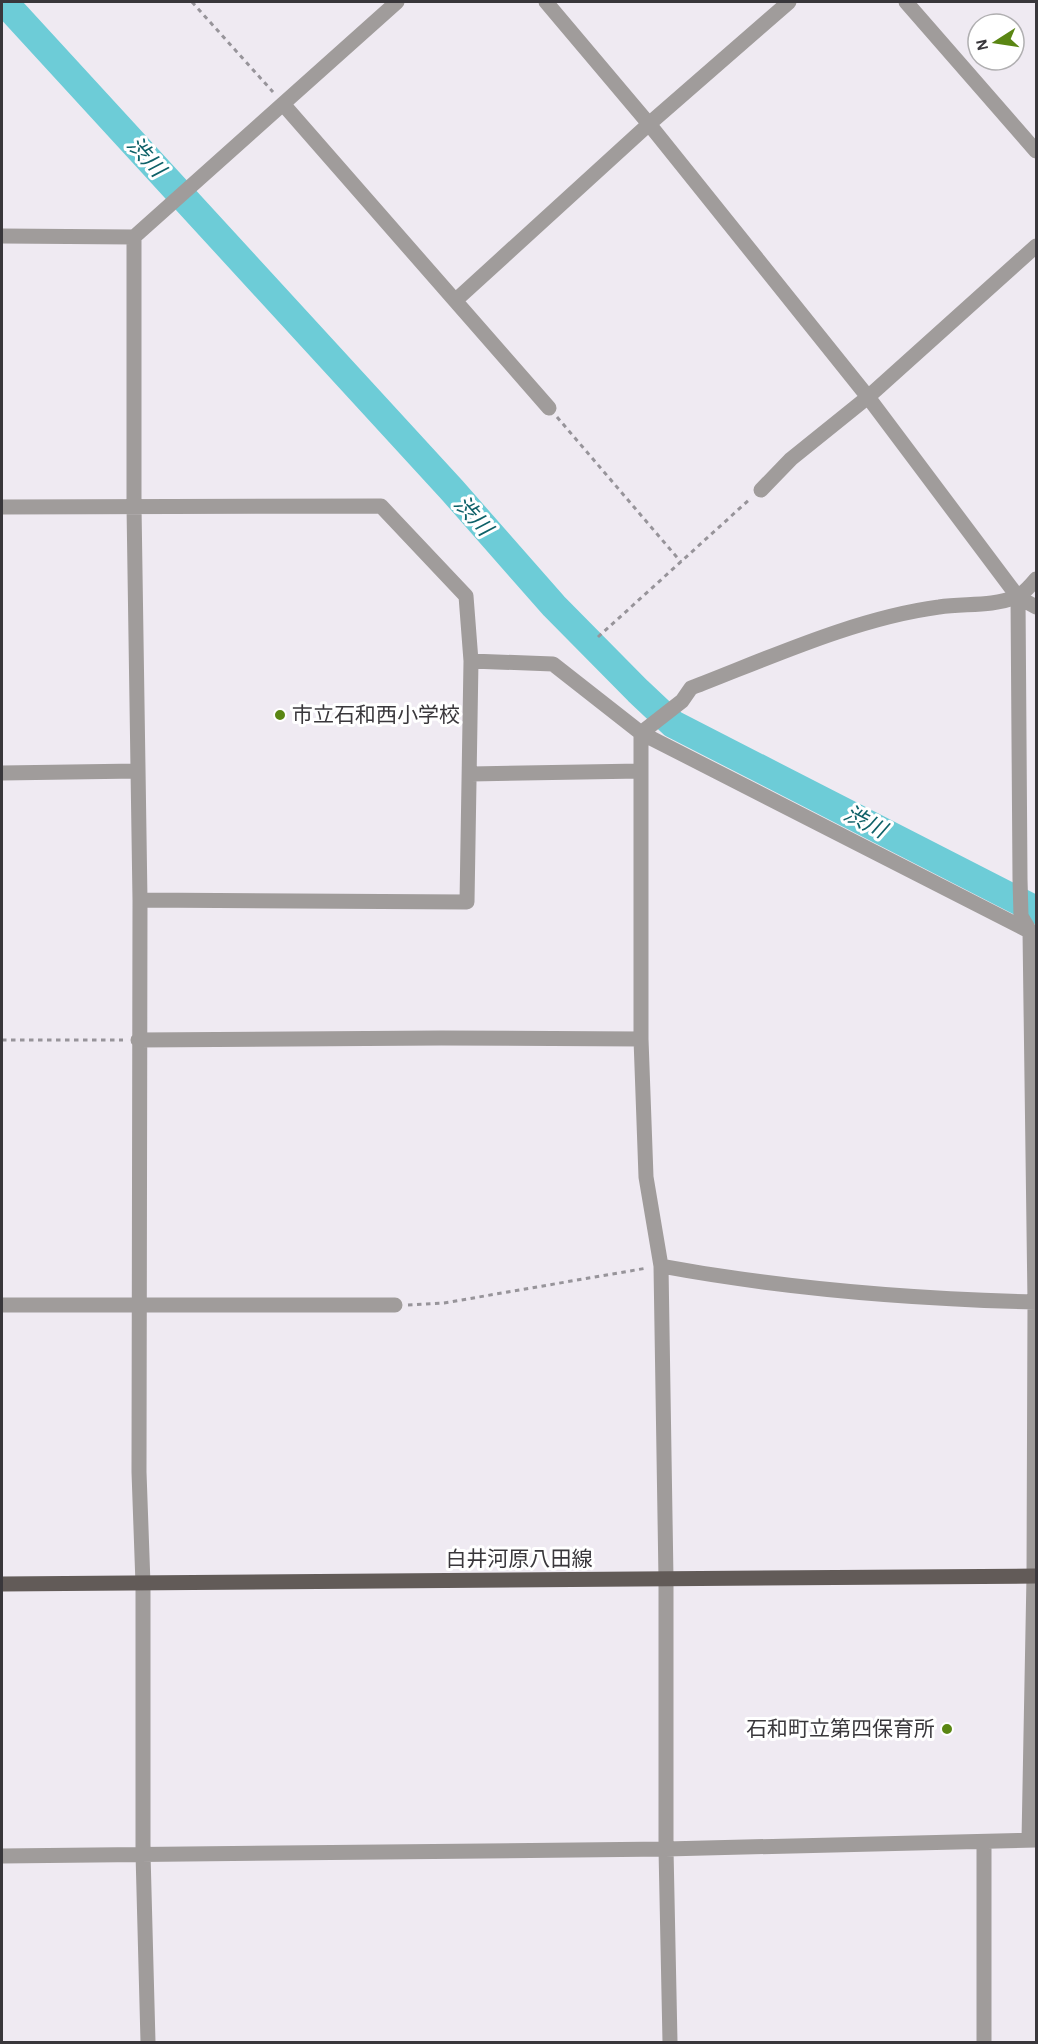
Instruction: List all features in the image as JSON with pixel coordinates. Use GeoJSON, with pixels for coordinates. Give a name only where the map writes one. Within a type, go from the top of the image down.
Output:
{"type":"FeatureCollection","features":[{"type":"Feature","properties":{"kind":"main road","name":"白井河原八田線"},"geometry":{"type":"LineString","coordinates":[[2,1584],[1035,1576]]}},
{"type":"Feature","properties":{"kind":"street"},"geometry":{"type":"LineString","coordinates":[[2,236],[134,237],[397,2]]}},
{"type":"Feature","properties":{"kind":"street"},"geometry":{"type":"LineString","coordinates":[[546,2],[649,124],[868,397],[1018,597],[1036,607]]}},
{"type":"Feature","properties":{"kind":"street"},"geometry":{"type":"LineString","coordinates":[[456,300],[649,124],[789,2]]}},
{"type":"Feature","properties":{"kind":"street"},"geometry":{"type":"LineString","coordinates":[[906,2],[1036,151]]}},
{"type":"Feature","properties":{"kind":"street"},"geometry":{"type":"LineString","coordinates":[[283,104],[549,408]]}},
{"type":"Feature","properties":{"kind":"street"},"geometry":{"type":"LineString","coordinates":[[134,237],[134,506],[140,900],[139,1472],[143,1584],[144,1854],[148,2043]]}},
{"type":"Feature","properties":{"kind":"street"},"geometry":{"type":"LineString","coordinates":[[761,490],[791,459],[868,397],[1036,246]]}},
{"type":"Feature","properties":{"kind":"street"},"geometry":{"type":"LineString","coordinates":[[2,507],[381,506],[466,596],[471,661],[468,902],[140,900]]}},
{"type":"Feature","properties":{"kind":"street"},"geometry":{"type":"LineString","coordinates":[[670,2043],[661,1266],[645,1177],[641,1039],[641,771],[648,729],[682,701],[691,688],[820,638],[939,606],[985,604],[1018,597],[1036,579]]}},
{"type":"Feature","properties":{"kind":"street"},"geometry":{"type":"LineString","coordinates":[[2,1856],[666,1849],[1033,1840],[1036,1302],[1033,933],[1021,916],[1018,597]]}},
{"type":"Feature","properties":{"kind":"street"},"geometry":{"type":"LineString","coordinates":[[471,661],[554,664],[648,729],[1033,933]]}},
{"type":"Feature","properties":{"kind":"street"},"geometry":{"type":"LineString","coordinates":[[2,772],[138,771]]}},
{"type":"Feature","properties":{"kind":"street"},"geometry":{"type":"LineString","coordinates":[[471,774],[641,771]]}},
{"type":"Feature","properties":{"kind":"street"},"geometry":{"type":"LineString","coordinates":[[138,1040],[641,1039]]}},
{"type":"Feature","properties":{"kind":"street"},"geometry":{"type":"LineString","coordinates":[[661,1266],[712,1276],[880,1296],[1036,1302]]}},
{"type":"Feature","properties":{"kind":"street"},"geometry":{"type":"LineString","coordinates":[[2,1305],[395,1305]]}},
{"type":"Feature","properties":{"kind":"street"},"geometry":{"type":"LineString","coordinates":[[984,1842],[984,2043]]}},
{"type":"Feature","properties":{"kind":"path"},"geometry":{"type":"LineString","coordinates":[[192,2],[283,104]]}},
{"type":"Feature","properties":{"kind":"path"},"geometry":{"type":"LineString","coordinates":[[549,408],[681,562]]}},
{"type":"Feature","properties":{"kind":"path"},"geometry":{"type":"LineString","coordinates":[[598,637],[761,490]]}},
{"type":"Feature","properties":{"kind":"path"},"geometry":{"type":"LineString","coordinates":[[2,1040],[138,1040]]}},
{"type":"Feature","properties":{"kind":"path"},"geometry":{"type":"LineString","coordinates":[[395,1305],[444,1303],[661,1266]]}},
{"type":"Feature","properties":{"kind":"waterway","name":"渋川"},"geometry":{"type":"LineString","coordinates":[[4,2],[452,490],[554,606],[673,724],[1036,910]]}},
{"type":"Feature","properties":{"kind":"place","name":"市立石和西小学校"},"geometry":{"type":"Point","coordinates":[280,715]}},
{"type":"Feature","properties":{"kind":"place","name":"石和町立第四保育所"},"geometry":{"type":"Point","coordinates":[947,1729]}}]}
